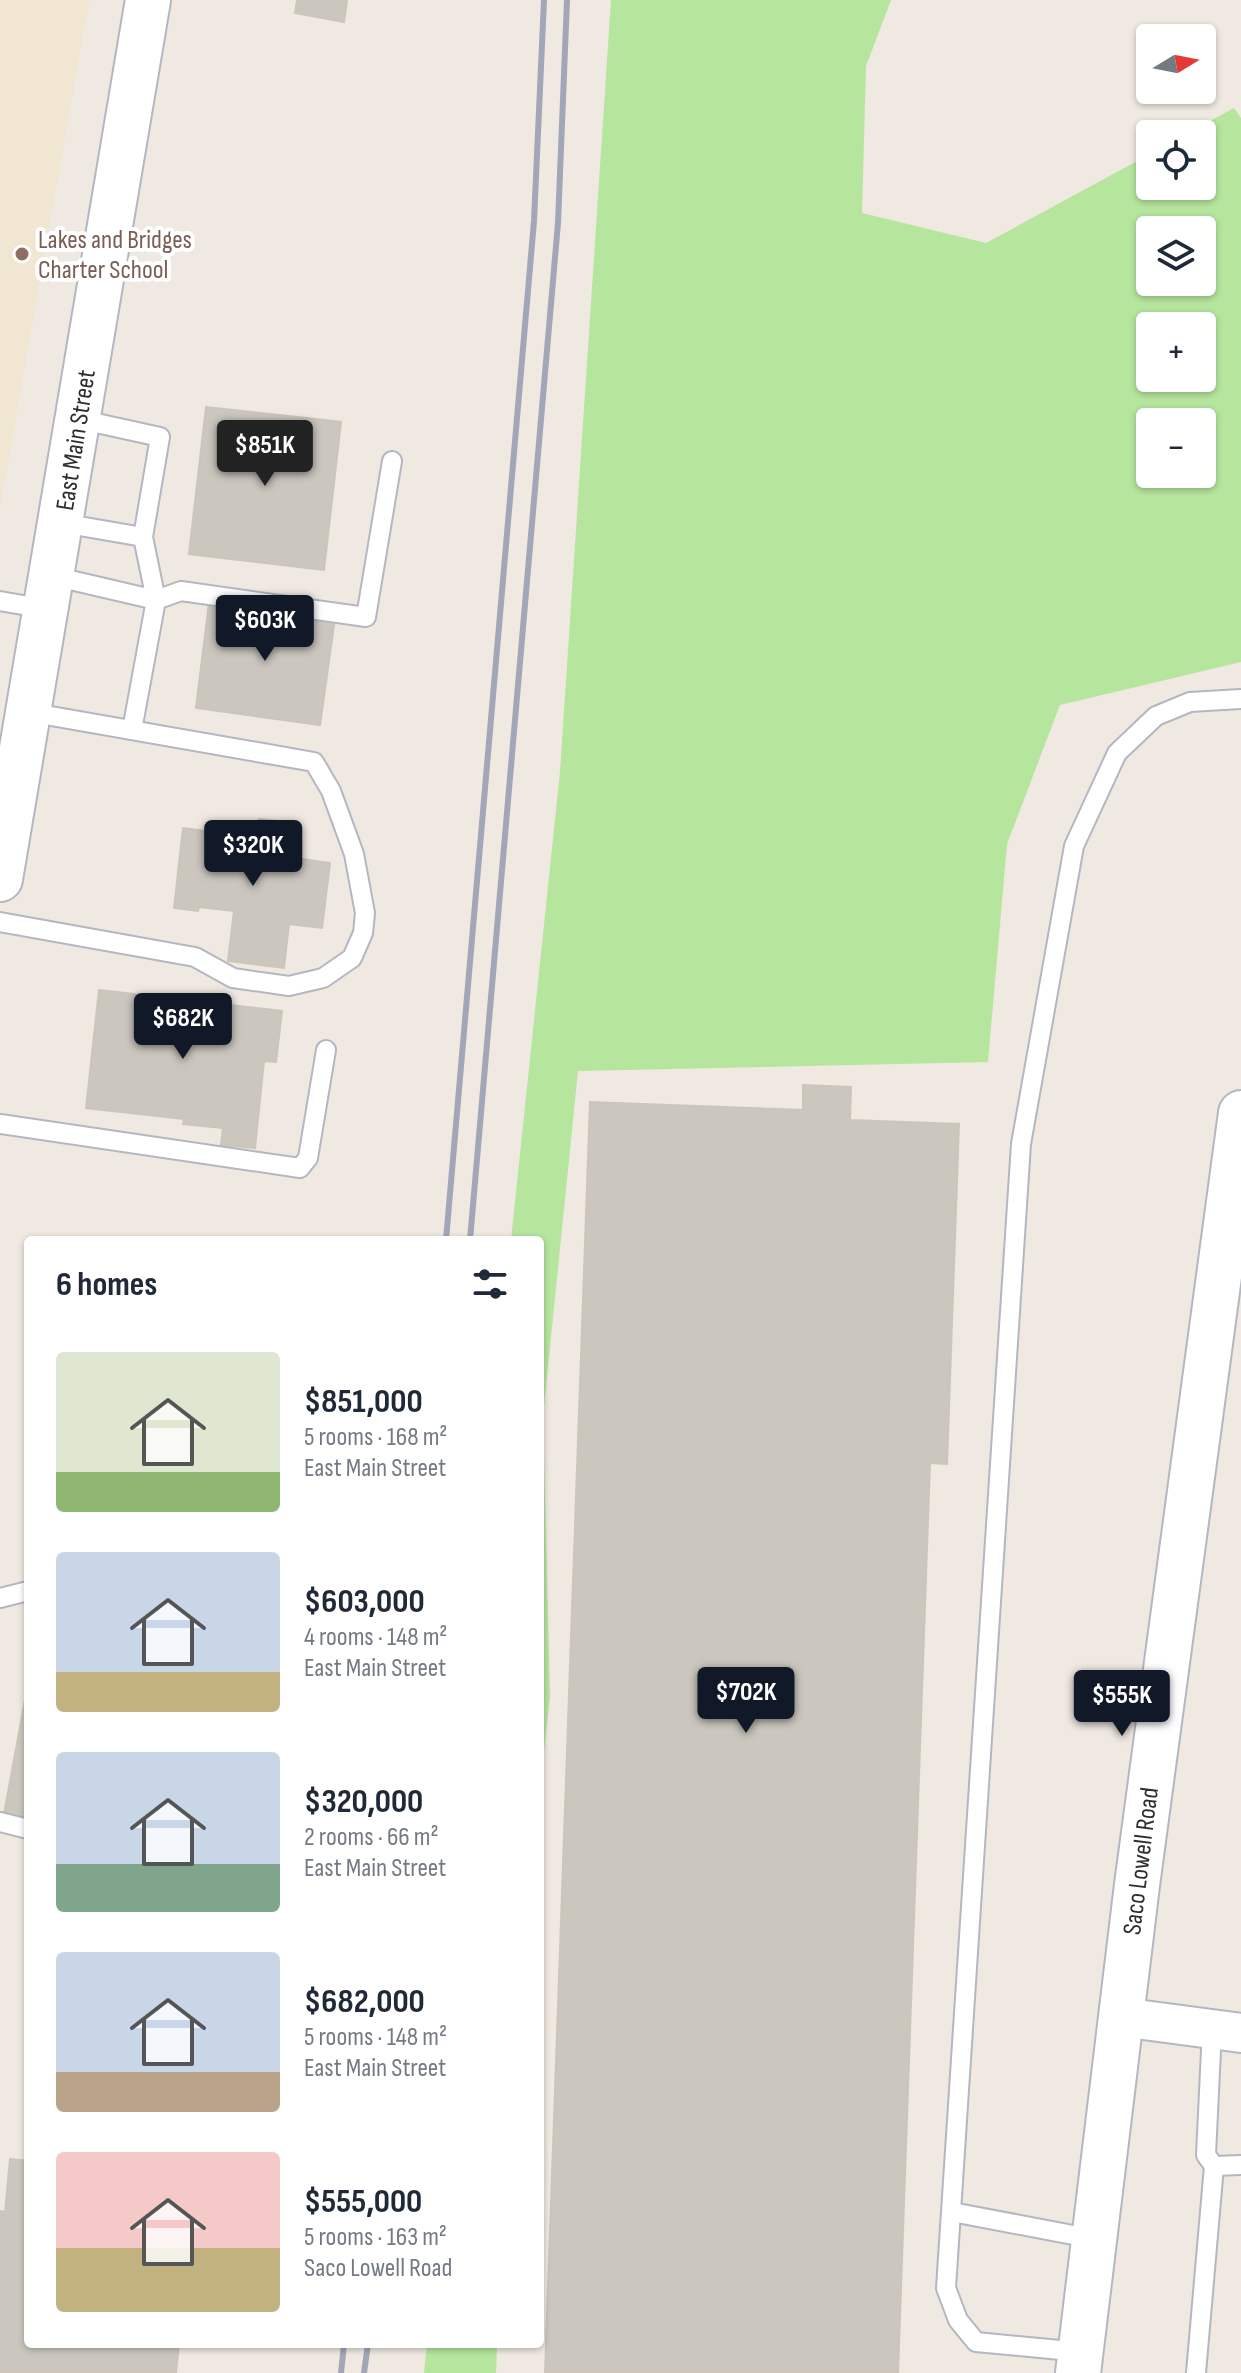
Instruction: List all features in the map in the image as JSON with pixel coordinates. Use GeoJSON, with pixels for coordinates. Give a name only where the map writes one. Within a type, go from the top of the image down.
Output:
{"type":"FeatureCollection","features":[{"type":"Feature","properties":{"kind":"street","name":"East Main Street"},"geometry":{"type":"LineString","coordinates":[[0,879],[148,0]]}},
{"type":"Feature","properties":{"kind":"street","name":"Saco Lowell Road"},"geometry":{"type":"LineString","coordinates":[[1080,2363],[1121,2017],[1241,1113]]}},
{"type":"Feature","properties":{"kind":"street"},"geometry":{"type":"LineString","coordinates":[[1121,2017],[1226,2031]]}},
{"type":"Feature","properties":{"kind":"lane"},"geometry":{"type":"LineString","coordinates":[[78,419],[160,437],[143,537],[156,600],[132,730]]}},
{"type":"Feature","properties":{"kind":"lane"},"geometry":{"type":"LineString","coordinates":[[0,601],[49,593],[156,600],[181,591],[366,617],[392,461]]}},
{"type":"Feature","properties":{"kind":"lane"},"geometry":{"type":"LineString","coordinates":[[62,523],[143,537]]}},
{"type":"Feature","properties":{"kind":"lane"},"geometry":{"type":"LineString","coordinates":[[1080,2363],[976,2342],[958,2320],[946,2288],[1021,1144],[1074,846],[1117,753],[1156,716],[1190,702],[1241,699]]}},
{"type":"Feature","properties":{"kind":"lane"},"geometry":{"type":"LineString","coordinates":[[0,922],[195,957],[233,978],[289,986],[323,978],[352,958],[363,933],[365,913],[354,854],[331,791],[314,762],[28,712]]}},
{"type":"Feature","properties":{"kind":"lane"},"geometry":{"type":"LineString","coordinates":[[0,1124],[300,1168],[308,1158],[326,1050]]}},
{"type":"Feature","properties":{"kind":"lane"},"geometry":{"type":"LineString","coordinates":[[0,1598],[24,1592]]}},
{"type":"Feature","properties":{"kind":"lane"},"geometry":{"type":"LineString","coordinates":[[0,1822],[24,1828]]}},
{"type":"Feature","properties":{"kind":"lane"},"geometry":{"type":"LineString","coordinates":[[1196,2373],[1214,2166],[1206,2155],[1205,2140],[1226,2031]]}},
{"type":"Feature","properties":{"kind":"lane"},"geometry":{"type":"LineString","coordinates":[[1214,2166],[1241,2165]]}},
{"type":"Feature","properties":{"kind":"lane"},"geometry":{"type":"LineString","coordinates":[[952,2212],[1094,2239]]}},
{"type":"Feature","properties":{"kind":"shaded area","name":"Lakes and Bridges Charter School"},"geometry":{"type":"Polygon","coordinates":[[[0,0],[89,0],[0,508],[0,0]]]}},
{"type":"Feature","properties":{"kind":"green space"},"geometry":{"type":"Polygon","coordinates":[[[611,0],[891,0],[866,66],[862,213],[986,243],[1136,162],[1136,200],[1216,200],[1216,120],[1212,120],[1234,108],[1241,118],[1241,662],[1060,705],[1007,844],[988,1062],[578,1071],[544,1406],[544,1236],[511,1236],[560,772],[611,0]]]}},
{"type":"Feature","properties":{"kind":"green space"},"geometry":{"type":"Polygon","coordinates":[[[544,1456],[550,1697],[544,1751],[544,1456]]]}},
{"type":"Feature","properties":{"kind":"green space"},"geometry":{"type":"Polygon","coordinates":[[[427,2348],[497,2348],[496,2373],[424,2373],[427,2348]]]}},
{"type":"Feature","properties":{"kind":"building"},"geometry":{"type":"Polygon","coordinates":[[[297,0],[347,0],[344,22],[295,13],[297,0]]]}},
{"type":"Feature","properties":{"kind":"building"},"geometry":{"type":"Polygon","coordinates":[[[206,407],[341,422],[324,570],[189,554],[206,407]]]}},
{"type":"Feature","properties":{"kind":"building"},"geometry":{"type":"Polygon","coordinates":[[[209,602],[335,618],[320,725],[196,708],[209,602]]]}},
{"type":"Feature","properties":{"kind":"building"},"geometry":{"type":"Polygon","coordinates":[[[259,819],[293,823],[289,857],[330,863],[322,928],[289,924],[284,968],[228,961],[234,911],[174,908],[183,828],[256,837],[259,819]]]}},
{"type":"Feature","properties":{"kind":"building"},"geometry":{"type":"Polygon","coordinates":[[[99,990],[282,1011],[276,1062],[264,1061],[255,1148],[221,1145],[223,1128],[183,1124],[184,1119],[86,1108],[99,990]]]}},
{"type":"Feature","properties":{"kind":"building"},"geometry":{"type":"Polygon","coordinates":[[[803,1085],[851,1087],[850,1120],[959,1124],[947,1464],[930,1463],[898,2373],[545,2373],[590,1102],[803,1110],[803,1085]]]}},
{"type":"Feature","properties":{"kind":"building"},"geometry":{"type":"Polygon","coordinates":[[[24,1706],[24,1818],[4,1814],[24,1706]]]}},
{"type":"Feature","properties":{"kind":"building"},"geometry":{"type":"Polygon","coordinates":[[[10,2159],[24,2161],[24,2348],[179,2348],[176,2373],[0,2373],[0,2211],[5,2212],[10,2159]]]}},
{"type":"Feature","properties":{"kind":"railway"},"geometry":{"type":"LineString","coordinates":[[446,1236],[534,221],[544,0]]}},
{"type":"Feature","properties":{"kind":"railway"},"geometry":{"type":"LineString","coordinates":[[470,1236],[558,223],[567,0]]}},
{"type":"Feature","properties":{"kind":"railway"},"geometry":{"type":"LineString","coordinates":[[341,2373],[344,2348]]}},
{"type":"Feature","properties":{"kind":"railway"},"geometry":{"type":"LineString","coordinates":[[364,2373],[367,2348]]}},
{"type":"Feature","properties":{"kind":"place","name":"Lakes and Bridges Charter School"},"geometry":{"type":"Point","coordinates":[22,254]}}]}
